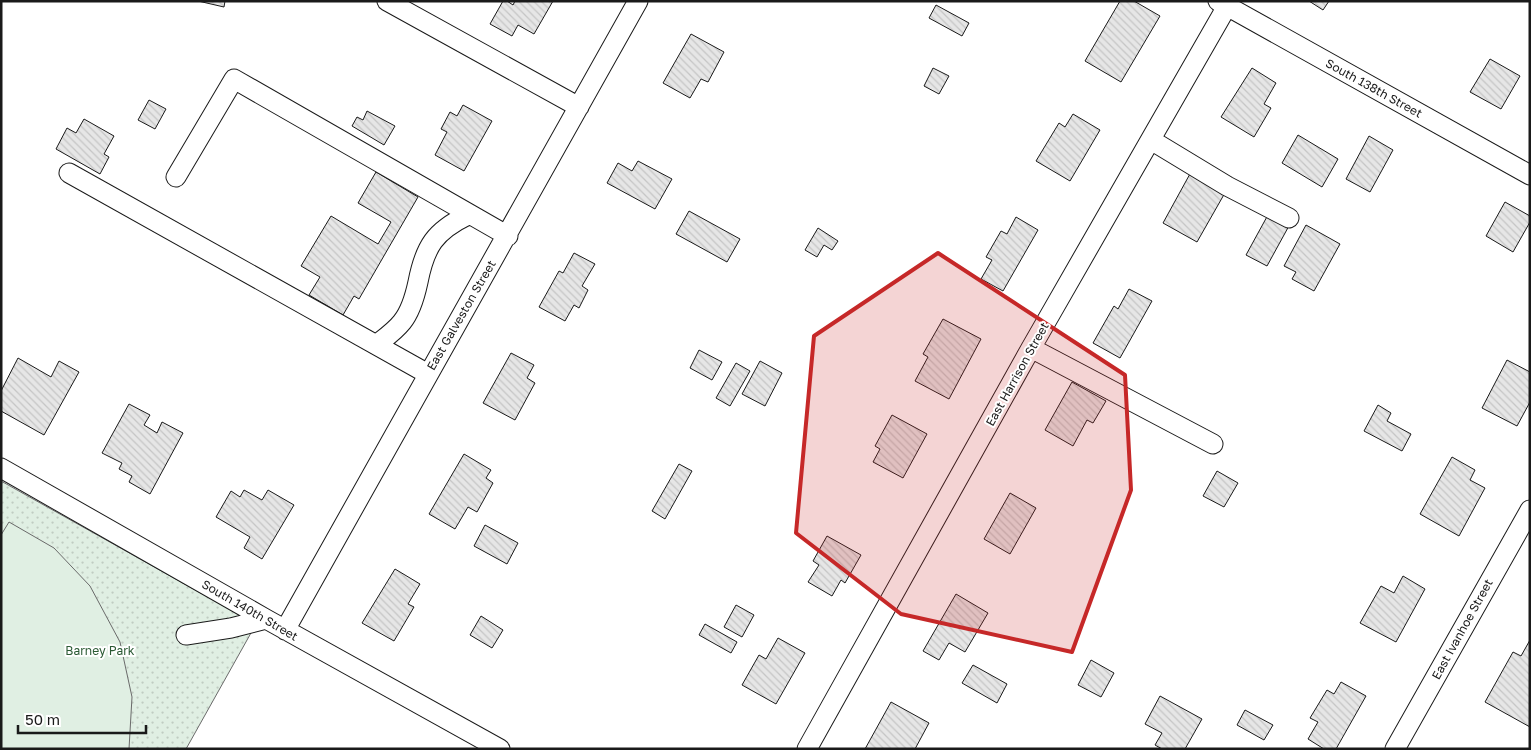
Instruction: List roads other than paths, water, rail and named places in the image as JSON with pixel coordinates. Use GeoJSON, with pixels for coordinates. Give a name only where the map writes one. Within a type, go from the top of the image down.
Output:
{"type":"FeatureCollection","features":[{"type":"Feature","properties":{"kind":"street"},"geometry":{"type":"LineString","coordinates":[[387,1],[578,107]]}},
{"type":"Feature","properties":{"kind":"street","name":"East Galveston Street"},"geometry":{"type":"LineString","coordinates":[[285,630],[428,374],[508,236],[638,1]]}},
{"type":"Feature","properties":{"kind":"street","name":"East Harrison Street"},"geometry":{"type":"LineString","coordinates":[[807,749],[1031,348],[1151,140],[1225,3]]}},
{"type":"Feature","properties":{"kind":"street","name":"South 138th Street"},"geometry":{"type":"LineString","coordinates":[[1225,3],[1530,175]]}},
{"type":"Feature","properties":{"kind":"street"},"geometry":{"type":"LineString","coordinates":[[176,177],[234,79],[508,236]]}},
{"type":"Feature","properties":{"kind":"street"},"geometry":{"type":"LineString","coordinates":[[1151,140],[1227,186],[1289,218]]}},
{"type":"Feature","properties":{"kind":"street"},"geometry":{"type":"LineString","coordinates":[[69,173],[428,374]]}},
{"type":"Feature","properties":{"kind":"street"},"geometry":{"type":"LineString","coordinates":[[376,345],[403,322],[415,299],[422,266],[431,243],[449,224],[468,214]]}},
{"type":"Feature","properties":{"kind":"street"},"geometry":{"type":"LineString","coordinates":[[1031,348],[1213,444]]}},
{"type":"Feature","properties":{"kind":"street","name":"South 140th Street"},"geometry":{"type":"LineString","coordinates":[[1,468],[285,630],[500,749]]}},
{"type":"Feature","properties":{"kind":"street","name":"East Ivanhoe Street"},"geometry":{"type":"LineString","coordinates":[[1395,749],[1530,510]]}},
{"type":"Feature","properties":{"kind":"street"},"geometry":{"type":"LineString","coordinates":[[186,635],[232,628],[266,619]]}},
{"type":"Feature","properties":{"kind":"park label","name":"Barney Park"},"geometry":{"type":"Point","coordinates":[100,650]}}]}
